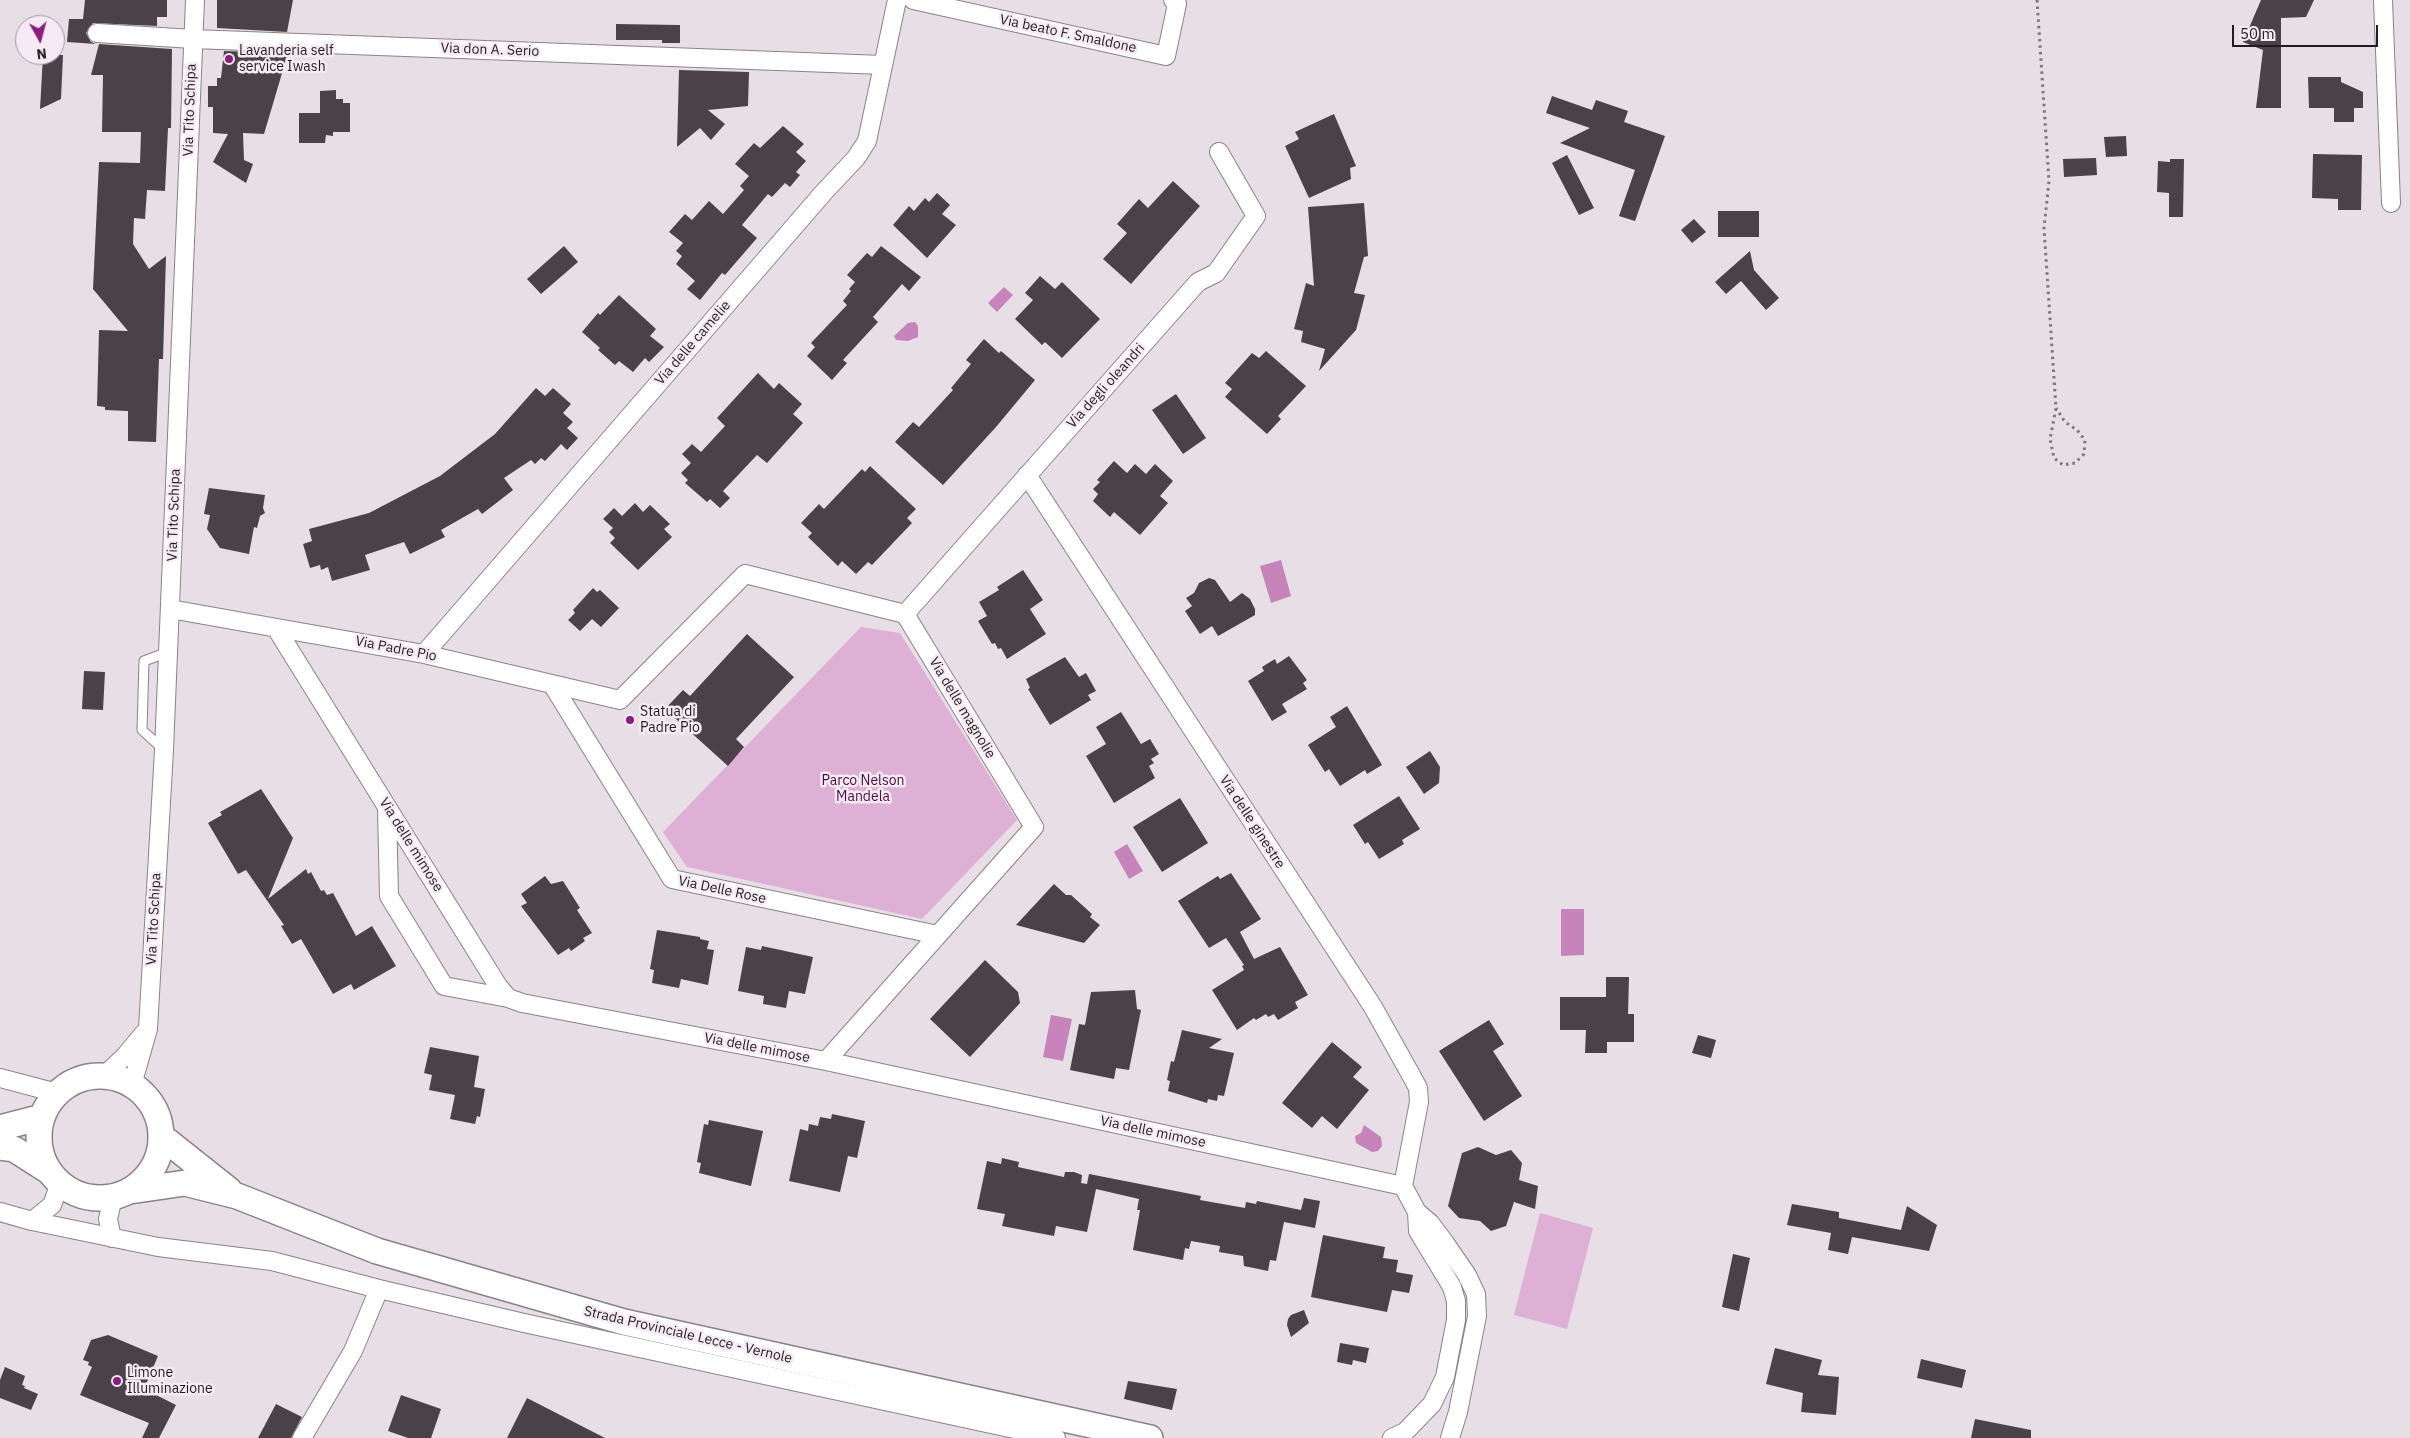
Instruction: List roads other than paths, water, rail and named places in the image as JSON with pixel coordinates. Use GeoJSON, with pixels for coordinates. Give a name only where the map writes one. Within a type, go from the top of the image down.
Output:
{"type":"FeatureCollection","features":[{"type":"Feature","properties":{"kind":"main road"},"geometry":{"type":"LineString","coordinates":[[55,1178],[41,1155],[38,1136],[42,1117],[57,1093],[79,1080],[104,1076],[118,1078],[132,1085],[148,1098],[158,1116],[162,1136],[160,1153],[153,1168],[143,1181],[121,1194]]}},
{"type":"Feature","properties":{"kind":"main road"},"geometry":{"type":"LineString","coordinates":[[0,1128],[42,1117]]}},
{"type":"Feature","properties":{"kind":"main road","name":"Strada Provinciale Lecce - Vernole"},"geometry":{"type":"LineString","coordinates":[[162,1136],[237,1196]]}},
{"type":"Feature","properties":{"kind":"main road","name":"Strada Provinciale Lecce - Vernole"},"geometry":{"type":"LineString","coordinates":[[0,1147],[14,1149],[78,1194],[95,1198],[185,1184],[237,1196],[377,1251],[624,1322],[1150,1438]]}},
{"type":"Feature","properties":{"kind":"street","name":"Via Tito Schipa"},"geometry":{"type":"LineString","coordinates":[[132,1085],[148,1029],[164,750],[195,0]]}},
{"type":"Feature","properties":{"kind":"street","name":"Via delle camelie"},"geometry":{"type":"LineString","coordinates":[[424,654],[824,192],[856,158],[866,141],[897,0]]}},
{"type":"Feature","properties":{"kind":"street","name":"Via beato F. Smaldone"},"geometry":{"type":"LineString","coordinates":[[913,0],[1166,56],[1177,4],[1173,0]]}},
{"type":"Feature","properties":{"kind":"street"},"geometry":{"type":"LineString","coordinates":[[2383,0],[2391,203]]}},
{"type":"Feature","properties":{"kind":"street","name":"Via don A. Serio"},"geometry":{"type":"LineString","coordinates":[[96,33],[193,39],[883,65]]}},
{"type":"Feature","properties":{"kind":"street","name":"Via degli oleandri"},"geometry":{"type":"LineString","coordinates":[[905,614],[1198,282],[1216,273],[1256,216],[1219,152]]}},
{"type":"Feature","properties":{"kind":"street","name":"Via delle ginestre"},"geometry":{"type":"LineString","coordinates":[[1027,475],[1373,1007],[1411,1074],[1418,1088],[1419,1102],[1403,1186]]}},
{"type":"Feature","properties":{"kind":"street","name":"Via Padre Pio"},"geometry":{"type":"LineString","coordinates":[[170,609],[424,654],[620,700],[745,574],[905,614]]}},
{"type":"Feature","properties":{"kind":"street","name":"Via delle magnolie"},"geometry":{"type":"LineString","coordinates":[[826,1061],[1034,827],[905,614]]}},
{"type":"Feature","properties":{"kind":"street","name":"Via delle mimose"},"geometry":{"type":"LineString","coordinates":[[276,628],[498,986],[508,998],[522,1003],[826,1061],[1403,1186]]}},
{"type":"Feature","properties":{"kind":"street","name":"Via Delle Rose"},"geometry":{"type":"LineString","coordinates":[[552,684],[672,880],[938,936]]}},
{"type":"Feature","properties":{"kind":"street"},"geometry":{"type":"LineString","coordinates":[[387,808],[389,896],[444,986],[508,998]]}},
{"type":"Feature","properties":{"kind":"street"},"geometry":{"type":"LineString","coordinates":[[104,1076],[125,1056],[148,1029]]}},
{"type":"Feature","properties":{"kind":"street"},"geometry":{"type":"LineString","coordinates":[[0,1078],[57,1093]]}},
{"type":"Feature","properties":{"kind":"street"},"geometry":{"type":"LineString","coordinates":[[32,1221],[52,1205],[55,1178]]}},
{"type":"Feature","properties":{"kind":"street"},"geometry":{"type":"LineString","coordinates":[[1403,1186],[1417,1212],[1430,1224],[1445,1243],[1467,1276],[1476,1294],[1477,1316],[1458,1412],[1450,1438]]}},
{"type":"Feature","properties":{"kind":"street"},"geometry":{"type":"LineString","coordinates":[[112,1238],[108,1219],[121,1194]]}},
{"type":"Feature","properties":{"kind":"street"},"geometry":{"type":"LineString","coordinates":[[0,1212],[32,1221],[158,1247],[272,1262],[379,1290],[1056,1438]]}},
{"type":"Feature","properties":{"kind":"street"},"geometry":{"type":"LineString","coordinates":[[1400,1436],[1432,1404],[1445,1377],[1456,1320],[1456,1301],[1452,1286],[1418,1231],[1417,1212]]}},
{"type":"Feature","properties":{"kind":"street"},"geometry":{"type":"LineString","coordinates":[[302,1438],[353,1352],[379,1290]]}},
{"type":"Feature","properties":{"kind":"lane"},"geometry":{"type":"LineString","coordinates":[[164,750],[142,730],[144,661],[168,652]]}},
{"type":"Feature","properties":{"kind":"place","name":"Lavanderia self service Iwash"},"geometry":{"type":"Point","coordinates":[229,59]}},
{"type":"Feature","properties":{"kind":"place","name":"Statua di Padre Pio"},"geometry":{"type":"Point","coordinates":[630,720]}},
{"type":"Feature","properties":{"kind":"place","name":"Limone Illuminazione"},"geometry":{"type":"Point","coordinates":[117,1381]}},
{"type":"Feature","properties":{"kind":"park label","name":"Parco Nelson Mandela"},"geometry":{"type":"Point","coordinates":[863,790]}}]}
